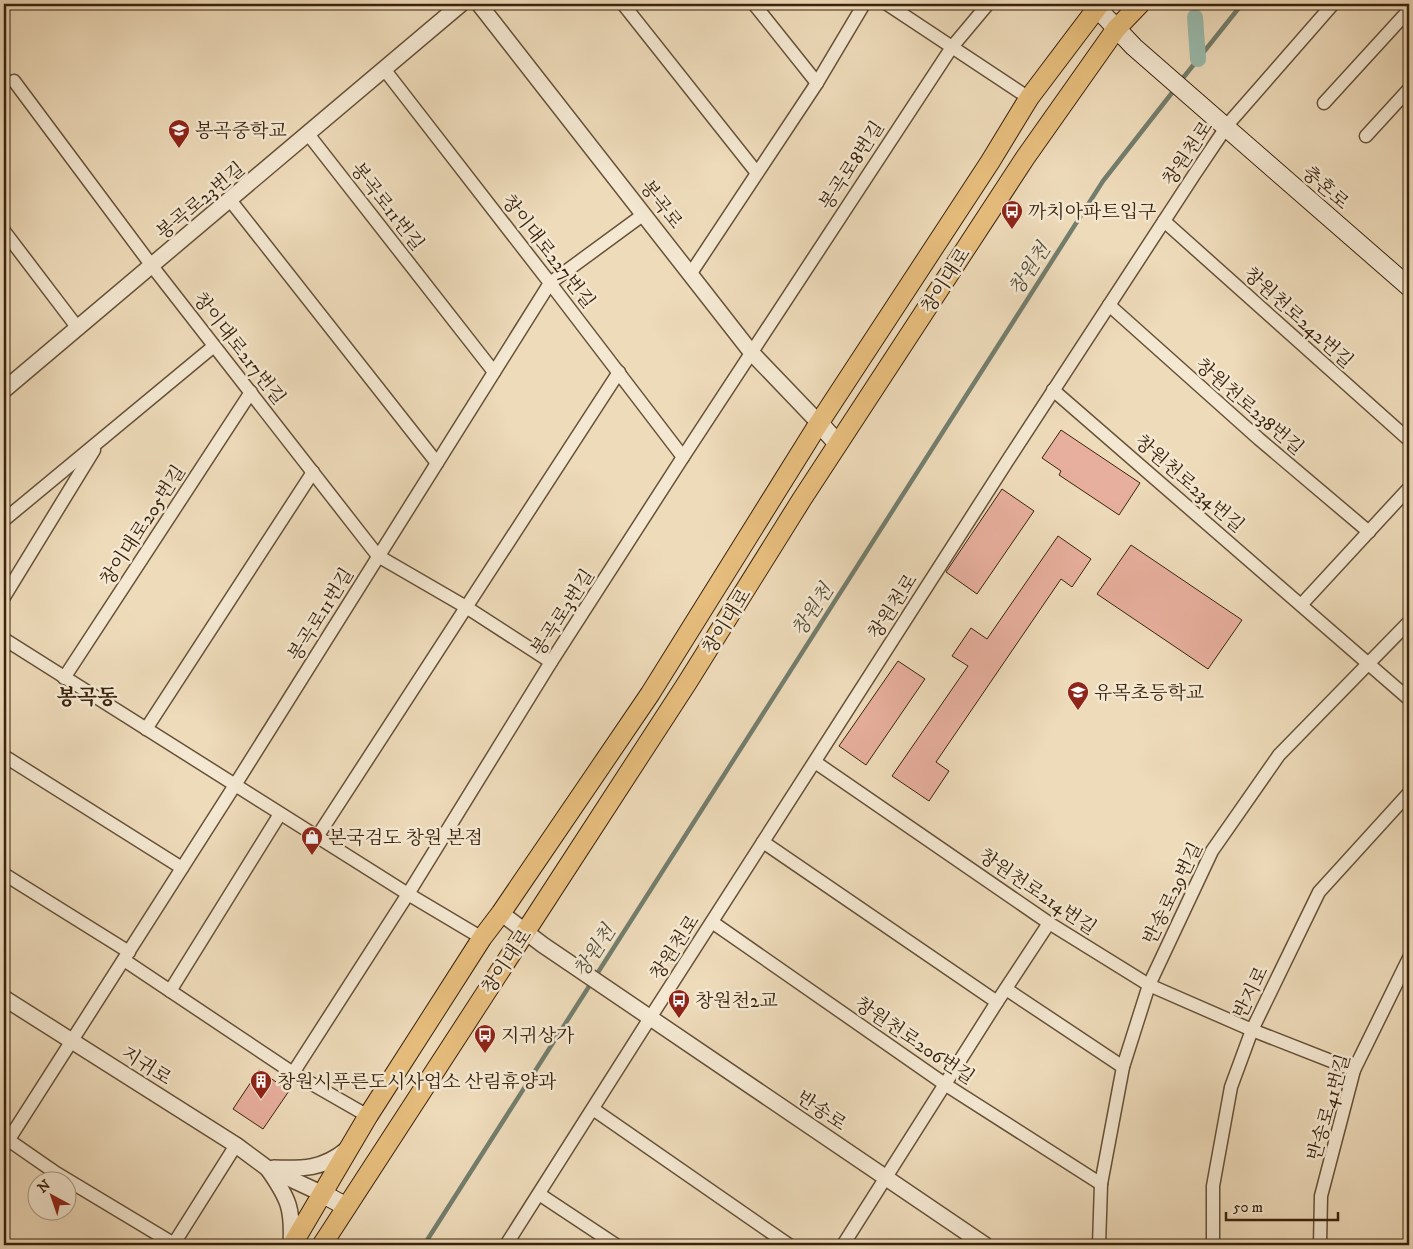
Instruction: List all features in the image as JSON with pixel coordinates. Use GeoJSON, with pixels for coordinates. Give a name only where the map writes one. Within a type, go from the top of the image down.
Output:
{"type":"FeatureCollection","features":[{"type":"Feature","properties":{"kind":"main road","name":"창이대로"},"geometry":{"type":"LineString","coordinates":[[322,1245],[688,683],[838,444],[1025,158],[1116,28],[1140,4]]}},
{"type":"Feature","properties":{"kind":"main road","name":"창이대로"},"geometry":{"type":"LineString","coordinates":[[292,1245],[368,1116],[482,938],[650,694],[819,423],[985,170],[1029,98],[1098,6]]}},
{"type":"Feature","properties":{"kind":"main road"},"geometry":{"type":"LineString","coordinates":[[1098,6],[1116,28]]}},
{"type":"Feature","properties":{"kind":"main road","name":"충혼로"},"geometry":{"type":"LineString","coordinates":[[1116,28],[1134,47],[1409,287]]}},
{"type":"Feature","properties":{"kind":"main road"},"geometry":{"type":"LineString","coordinates":[[819,423],[838,444]]}},
{"type":"Feature","properties":{"kind":"main road"},"geometry":{"type":"LineString","coordinates":[[323,1194],[347,1207]]}},
{"type":"Feature","properties":{"kind":"street","name":"봉곡로23번길"},"geometry":{"type":"LineString","coordinates":[[4,390],[461,4]]}},
{"type":"Feature","properties":{"kind":"street","name":"봉곡로"},"geometry":{"type":"LineString","coordinates":[[479,4],[751,352],[819,423]]}},
{"type":"Feature","properties":{"kind":"street"},"geometry":{"type":"LineString","coordinates":[[623,4],[757,173]]}},
{"type":"Feature","properties":{"kind":"street"},"geometry":{"type":"LineString","coordinates":[[754,4],[817,83]]}},
{"type":"Feature","properties":{"kind":"street"},"geometry":{"type":"LineString","coordinates":[[691,273],[817,83],[864,4]]}},
{"type":"Feature","properties":{"kind":"street"},"geometry":{"type":"LineString","coordinates":[[887,4],[1029,98]]}},
{"type":"Feature","properties":{"kind":"street","name":"봉곡로8번길"},"geometry":{"type":"LineString","coordinates":[[751,352],[952,47],[988,4]]}},
{"type":"Feature","properties":{"kind":"street","name":"창원천로"},"geometry":{"type":"LineString","coordinates":[[506,1245],[1053,390],[1164,221],[1221,123],[1333,4]]}},
{"type":"Feature","properties":{"kind":"street"},"geometry":{"type":"LineString","coordinates":[[1324,103],[1409,10]]}},
{"type":"Feature","properties":{"kind":"street","name":"창이대로227번길"},"geometry":{"type":"LineString","coordinates":[[384,69],[683,457]]}},
{"type":"Feature","properties":{"kind":"street","name":"창이대로217번길"},"geometry":{"type":"LineString","coordinates":[[14,81],[152,266],[378,556],[466,607],[552,662]]}},
{"type":"Feature","properties":{"kind":"street"},"geometry":{"type":"LineString","coordinates":[[1366,136],[1409,89]]}},
{"type":"Feature","properties":{"kind":"street","name":"봉곡로11번길"},"geometry":{"type":"LineString","coordinates":[[308,134],[494,372]]}},
{"type":"Feature","properties":{"kind":"street"},"geometry":{"type":"LineString","coordinates":[[230,200],[437,463]]}},
{"type":"Feature","properties":{"kind":"street","name":"봉곡로11번길"},"geometry":{"type":"LineString","coordinates":[[5,1142],[72,1042],[235,785],[550,282],[644,214]]}},
{"type":"Feature","properties":{"kind":"street","name":"창원천로242번길"},"geometry":{"type":"LineString","coordinates":[[1164,221],[1409,440]]}},
{"type":"Feature","properties":{"kind":"street"},"geometry":{"type":"LineString","coordinates":[[4,231],[78,327]]}},
{"type":"Feature","properties":{"kind":"street","name":"창원천로238번길"},"geometry":{"type":"LineString","coordinates":[[1109,305],[1259,439],[1369,532]]}},
{"type":"Feature","properties":{"kind":"street"},"geometry":{"type":"LineString","coordinates":[[4,520],[214,346]]}},
{"type":"Feature","properties":{"kind":"street","name":"봉곡로3번길"},"geometry":{"type":"LineString","coordinates":[[293,1073],[408,894],[552,662],[751,352]]}},
{"type":"Feature","properties":{"kind":"street"},"geometry":{"type":"LineString","coordinates":[[317,838],[619,372]]}},
{"type":"Feature","properties":{"kind":"street","name":"창원천로234번길"},"geometry":{"type":"LineString","coordinates":[[1053,390],[1409,699]]}},
{"type":"Feature","properties":{"kind":"street","name":"창이대로205번길"},"geometry":{"type":"LineString","coordinates":[[64,678],[250,392]]}},
{"type":"Feature","properties":{"kind":"street"},"geometry":{"type":"LineString","coordinates":[[4,597],[100,441]]}},
{"type":"Feature","properties":{"kind":"street"},"geometry":{"type":"LineString","coordinates":[[146,729],[313,472]]}},
{"type":"Feature","properties":{"kind":"street"},"geometry":{"type":"LineString","coordinates":[[1301,605],[1409,488]]}},
{"type":"Feature","properties":{"kind":"street","name":"반송로29번길"},"geometry":{"type":"LineString","coordinates":[[1099,1245],[1101,1184],[1123,1066],[1149,984],[1212,851],[1279,755],[1409,622]]}},
{"type":"Feature","properties":{"kind":"street"},"geometry":{"type":"LineString","coordinates":[[4,639],[317,838],[482,938]]}},
{"type":"Feature","properties":{"kind":"street"},"geometry":{"type":"LineString","coordinates":[[4,756],[182,868]]}},
{"type":"Feature","properties":{"kind":"street","name":"창원천로214번길"},"geometry":{"type":"LineString","coordinates":[[815,762],[1049,924],[1149,984],[1252,1030],[1354,1070]]}},
{"type":"Feature","properties":{"kind":"street","name":"반지로"},"geometry":{"type":"LineString","coordinates":[[1212,1245],[1213,1186],[1231,1087],[1252,1030],[1319,892],[1409,793]]}},
{"type":"Feature","properties":{"kind":"street"},"geometry":{"type":"LineString","coordinates":[[170,991],[280,814]]}},
{"type":"Feature","properties":{"kind":"street"},"geometry":{"type":"LineString","coordinates":[[763,842],[996,1002]]}},
{"type":"Feature","properties":{"kind":"street"},"geometry":{"type":"LineString","coordinates":[[4,874],[126,956],[170,991],[293,1073],[368,1116]]}},
{"type":"Feature","properties":{"kind":"street"},"geometry":{"type":"LineString","coordinates":[[501,913],[526,932]]}},
{"type":"Feature","properties":{"kind":"street","name":"창원천로206번길"},"geometry":{"type":"LineString","coordinates":[[712,922],[946,1085],[1101,1184]]}},
{"type":"Feature","properties":{"kind":"street"},"geometry":{"type":"LineString","coordinates":[[843,1245],[946,1085],[996,1002],[1049,924]]}},
{"type":"Feature","properties":{"kind":"street","name":"반송로"},"geometry":{"type":"LineString","coordinates":[[526,932],[985,1245]]}},
{"type":"Feature","properties":{"kind":"street","name":"반송로41번길"},"geometry":{"type":"LineString","coordinates":[[1320,1245],[1321,1196],[1354,1070],[1409,958]]}},
{"type":"Feature","properties":{"kind":"street"},"geometry":{"type":"LineString","coordinates":[[1006,989],[1123,1066]]}},
{"type":"Feature","properties":{"kind":"street","name":"지귀로"},"geometry":{"type":"LineString","coordinates":[[4,998],[236,1145],[267,1168],[323,1194]]}},
{"type":"Feature","properties":{"kind":"street"},"geometry":{"type":"LineString","coordinates":[[593,1109],[789,1245]]}},
{"type":"Feature","properties":{"kind":"street"},"geometry":{"type":"LineString","coordinates":[[5,1142],[174,1245],[236,1145]]}},
{"type":"Feature","properties":{"kind":"street"},"geometry":{"type":"LineString","coordinates":[[267,1168],[318,1166],[336,1158],[350,1147]]}},
{"type":"Feature","properties":{"kind":"street","name":"지귀로"},"geometry":{"type":"LineString","coordinates":[[267,1168],[281,1187],[288,1203],[292,1221],[292,1245]]}},
{"type":"Feature","properties":{"kind":"street"},"geometry":{"type":"LineString","coordinates":[[539,1194],[616,1245]]}},
{"type":"Feature","properties":{"kind":"building"},"geometry":{"type":"Polygon","coordinates":[[[1061,430],[1140,483],[1119,515],[1059,475],[1061,471],[1042,458],[1061,430]]]}},
{"type":"Feature","properties":{"kind":"building"},"geometry":{"type":"Polygon","coordinates":[[[1002,489],[1034,511],[977,594],[946,572],[1002,489]]]}},
{"type":"Feature","properties":{"kind":"building"},"geometry":{"type":"Polygon","coordinates":[[[1058,536],[1091,559],[1072,587],[1061,579],[936,762],[949,771],[929,801],[892,776],[968,666],[952,656],[971,628],[987,639],[1058,536]]]}},
{"type":"Feature","properties":{"kind":"building"},"geometry":{"type":"Polygon","coordinates":[[[1131,545],[1242,620],[1208,669],[1097,594],[1131,545]]]}},
{"type":"Feature","properties":{"kind":"building"},"geometry":{"type":"Polygon","coordinates":[[[898,661],[925,679],[866,765],[839,746],[898,661]]]}},
{"type":"Feature","properties":{"kind":"building","name":"창원시푸른도시사업소 산림휴양과"},"geometry":{"type":"Polygon","coordinates":[[[259,1070],[289,1091],[263,1129],[233,1109],[259,1070]]]}},
{"type":"Feature","properties":{"kind":"waterway","name":"창원천"},"geometry":{"type":"LineString","coordinates":[[1179,83],[1242,4]]}},
{"type":"Feature","properties":{"kind":"waterway"},"geometry":{"type":"LineString","coordinates":[[1195,17],[1198,59]]}},
{"type":"Feature","properties":{"kind":"waterway","name":"창원천"},"geometry":{"type":"LineString","coordinates":[[424,1245],[1103,181],[1175,89]]}},
{"type":"Feature","properties":{"kind":"place","name":"봉곡중학교"},"geometry":{"type":"Point","coordinates":[179,149]}},
{"type":"Feature","properties":{"kind":"place","name":"까치아파트입구"},"geometry":{"type":"Point","coordinates":[1012,230]}},
{"type":"Feature","properties":{"kind":"place","name":"유목초등학교"},"geometry":{"type":"Point","coordinates":[1078,711]}},
{"type":"Feature","properties":{"kind":"place","name":"본국검도 창원 본점"},"geometry":{"type":"Point","coordinates":[312,856]}},
{"type":"Feature","properties":{"kind":"place","name":"창원천2교"},"geometry":{"type":"Point","coordinates":[679,1019]}},
{"type":"Feature","properties":{"kind":"place","name":"지귀상가"},"geometry":{"type":"Point","coordinates":[485,1054]}},
{"type":"Feature","properties":{"kind":"place","name":"창원시푸른도시사업소 산림휴양과"},"geometry":{"type":"Point","coordinates":[261,1100]}},
{"type":"Feature","properties":{"kind":"district","name":"봉곡동"},"geometry":{"type":"Point","coordinates":[87,697]}}]}
